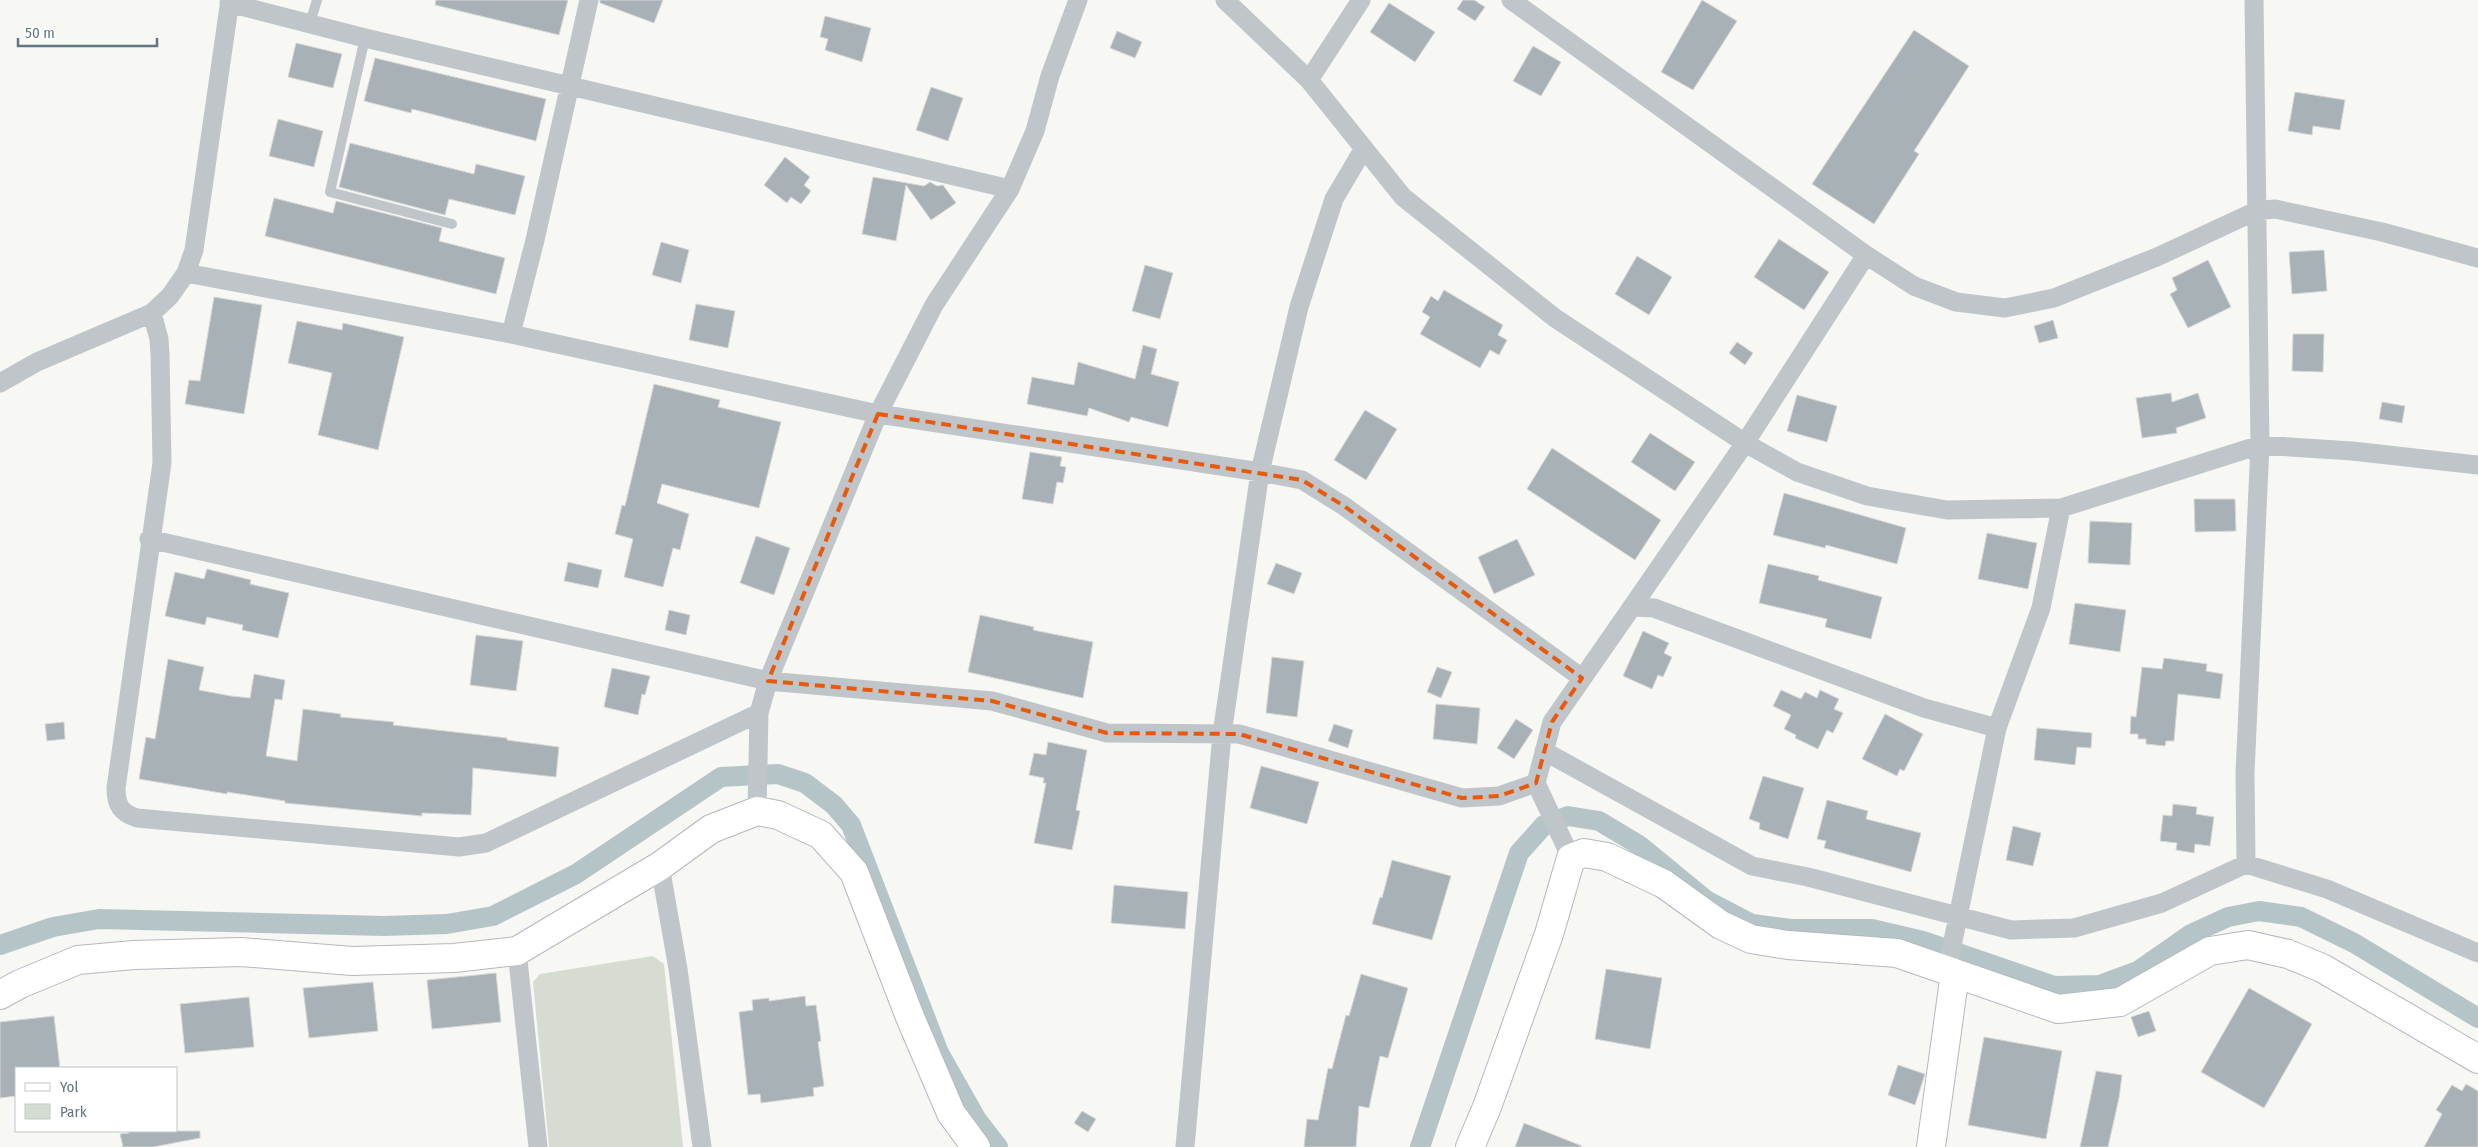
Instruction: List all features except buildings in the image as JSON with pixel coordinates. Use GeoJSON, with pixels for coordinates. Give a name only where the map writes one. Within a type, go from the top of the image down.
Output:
{"type":"FeatureCollection","features":[{"type":"Feature","properties":{"kind":"street"},"geometry":{"type":"LineString","coordinates":[[511,334],[536,240],[589,0]]}},
{"type":"Feature","properties":{"kind":"street"},"geometry":{"type":"LineString","coordinates":[[758,803],[759,714],[768,681],[878,414],[934,305],[1010,189],[1035,131],[1050,76],[1078,0]]}},
{"type":"Feature","properties":{"kind":"street"},"geometry":{"type":"LineString","coordinates":[[1226,0],[1309,80],[1403,197],[1554,318],[1745,443],[1797,472],[1867,496],[1946,510],[2061,508],[2260,445],[2352,451],[2478,465]]}},
{"type":"Feature","properties":{"kind":"street"},"geometry":{"type":"LineString","coordinates":[[1309,80],[1361,0]]}},
{"type":"Feature","properties":{"kind":"street"},"geometry":{"type":"LineString","coordinates":[[1511,0],[1866,255],[1914,286],[1956,302],[2005,308],[2054,298],[2157,257],[2256,211],[2275,209],[2382,232],[2478,258]]}},
{"type":"Feature","properties":{"kind":"street"},"geometry":{"type":"LineString","coordinates":[[2246,864],[2245,773],[2260,445],[2254,0]]}},
{"type":"Feature","properties":{"kind":"street"},"geometry":{"type":"LineString","coordinates":[[0,383],[36,362],[152,313],[170,296],[186,273],[194,250],[230,2],[365,38],[569,87],[1010,189]]}},
{"type":"Feature","properties":{"kind":"street"},"geometry":{"type":"LineString","coordinates":[[1185,1147],[1222,734],[1260,472],[1299,307],[1334,199],[1364,148]]}},
{"type":"Feature","properties":{"kind":"street"},"geometry":{"type":"LineString","coordinates":[[1470,1147],[1487,1107],[1549,934],[1572,858],[1556,830],[1536,783],[1552,722],[1745,443],[1866,255]]}},
{"type":"Feature","properties":{"kind":"street"},"geometry":{"type":"LineString","coordinates":[[186,273],[511,334],[878,414],[1302,480],[1344,506],[1582,678]]}},
{"type":"Feature","properties":{"kind":"street"},"geometry":{"type":"LineString","coordinates":[[152,313],[157,328],[160,354],[162,463],[149,539],[116,788],[116,800],[119,808],[127,815],[136,818],[459,847],[486,843],[759,714]]}},
{"type":"Feature","properties":{"kind":"street"},"geometry":{"type":"LineString","coordinates":[[1931,1147],[1953,942],[1997,728],[2041,608],[2061,508]]}},
{"type":"Feature","properties":{"kind":"street"},"geometry":{"type":"LineString","coordinates":[[149,539],[768,681],[992,702],[1107,733],[1239,734],[1462,798],[1499,796],[1536,783]]}},
{"type":"Feature","properties":{"kind":"street"},"geometry":{"type":"LineString","coordinates":[[1632,607],[1654,608],[1924,708],[1997,728]]}},
{"type":"Feature","properties":{"kind":"street"},"geometry":{"type":"LineString","coordinates":[[1544,751],[1752,866],[1808,877],[2011,930],[2074,928],[2162,903],[2246,864],[2327,889],[2478,953]]}},
{"type":"Feature","properties":{"kind":"street"},"geometry":{"type":"LineString","coordinates":[[0,995],[20,984],[78,960],[125,956],[241,952],[352,961],[454,958],[517,951],[660,866],[711,829],[758,803]]}},
{"type":"Feature","properties":{"kind":"street"},"geometry":{"type":"LineString","coordinates":[[758,803],[821,836],[854,872],[910,1017],[951,1113],[976,1147]]}},
{"type":"Feature","properties":{"kind":"street"},"geometry":{"type":"LineString","coordinates":[[1572,858],[1584,853],[1607,857],[1664,884],[1721,925],[1751,939],[1788,945],[1898,953],[1950,969],[2058,1009],[2120,1002],[2210,951],[2248,945],[2288,954],[2322,968],[2478,1059]]}},
{"type":"Feature","properties":{"kind":"street"},"geometry":{"type":"LineString","coordinates":[[660,866],[678,969],[702,1147]]}},
{"type":"Feature","properties":{"kind":"street"},"geometry":{"type":"LineString","coordinates":[[517,951],[538,1147]]}},
{"type":"Feature","properties":{"kind":"lane"},"geometry":{"type":"LineString","coordinates":[[310,23],[317,0]]}},
{"type":"Feature","properties":{"kind":"lane"},"geometry":{"type":"LineString","coordinates":[[365,38],[330,192],[452,224]]}},
{"type":"Feature","properties":{"kind":"highlighted area"},"geometry":{"type":"Polygon","coordinates":[[[878,414],[1302,480],[1344,506],[1582,678],[1552,722],[1536,783],[1499,796],[1462,798],[1239,734],[1107,733],[992,701],[768,681],[878,414]]]}},
{"type":"Feature","properties":{"kind":"green space"},"geometry":{"type":"Polygon","coordinates":[[[653,956],[664,964],[683,1147],[549,1147],[533,982],[540,974],[653,956]]]}},
{"type":"Feature","properties":{"kind":"waterway"},"geometry":{"type":"LineString","coordinates":[[0,945],[53,927],[99,919],[384,926],[447,924],[493,916],[576,874],[721,777],[778,774],[805,783],[834,805],[851,825],[939,1053],[977,1120],[998,1147]]}},
{"type":"Feature","properties":{"kind":"waterway"},"geometry":{"type":"LineString","coordinates":[[1420,1147],[1519,853],[1544,825],[1568,816],[1599,821],[1639,845],[1706,900],[1752,924],[1791,929],[1872,929],[1923,941],[2054,986],[2100,985],[2138,971],[2191,934],[2228,917],[2259,911],[2301,917],[2354,943],[2478,1018]]}}]}
